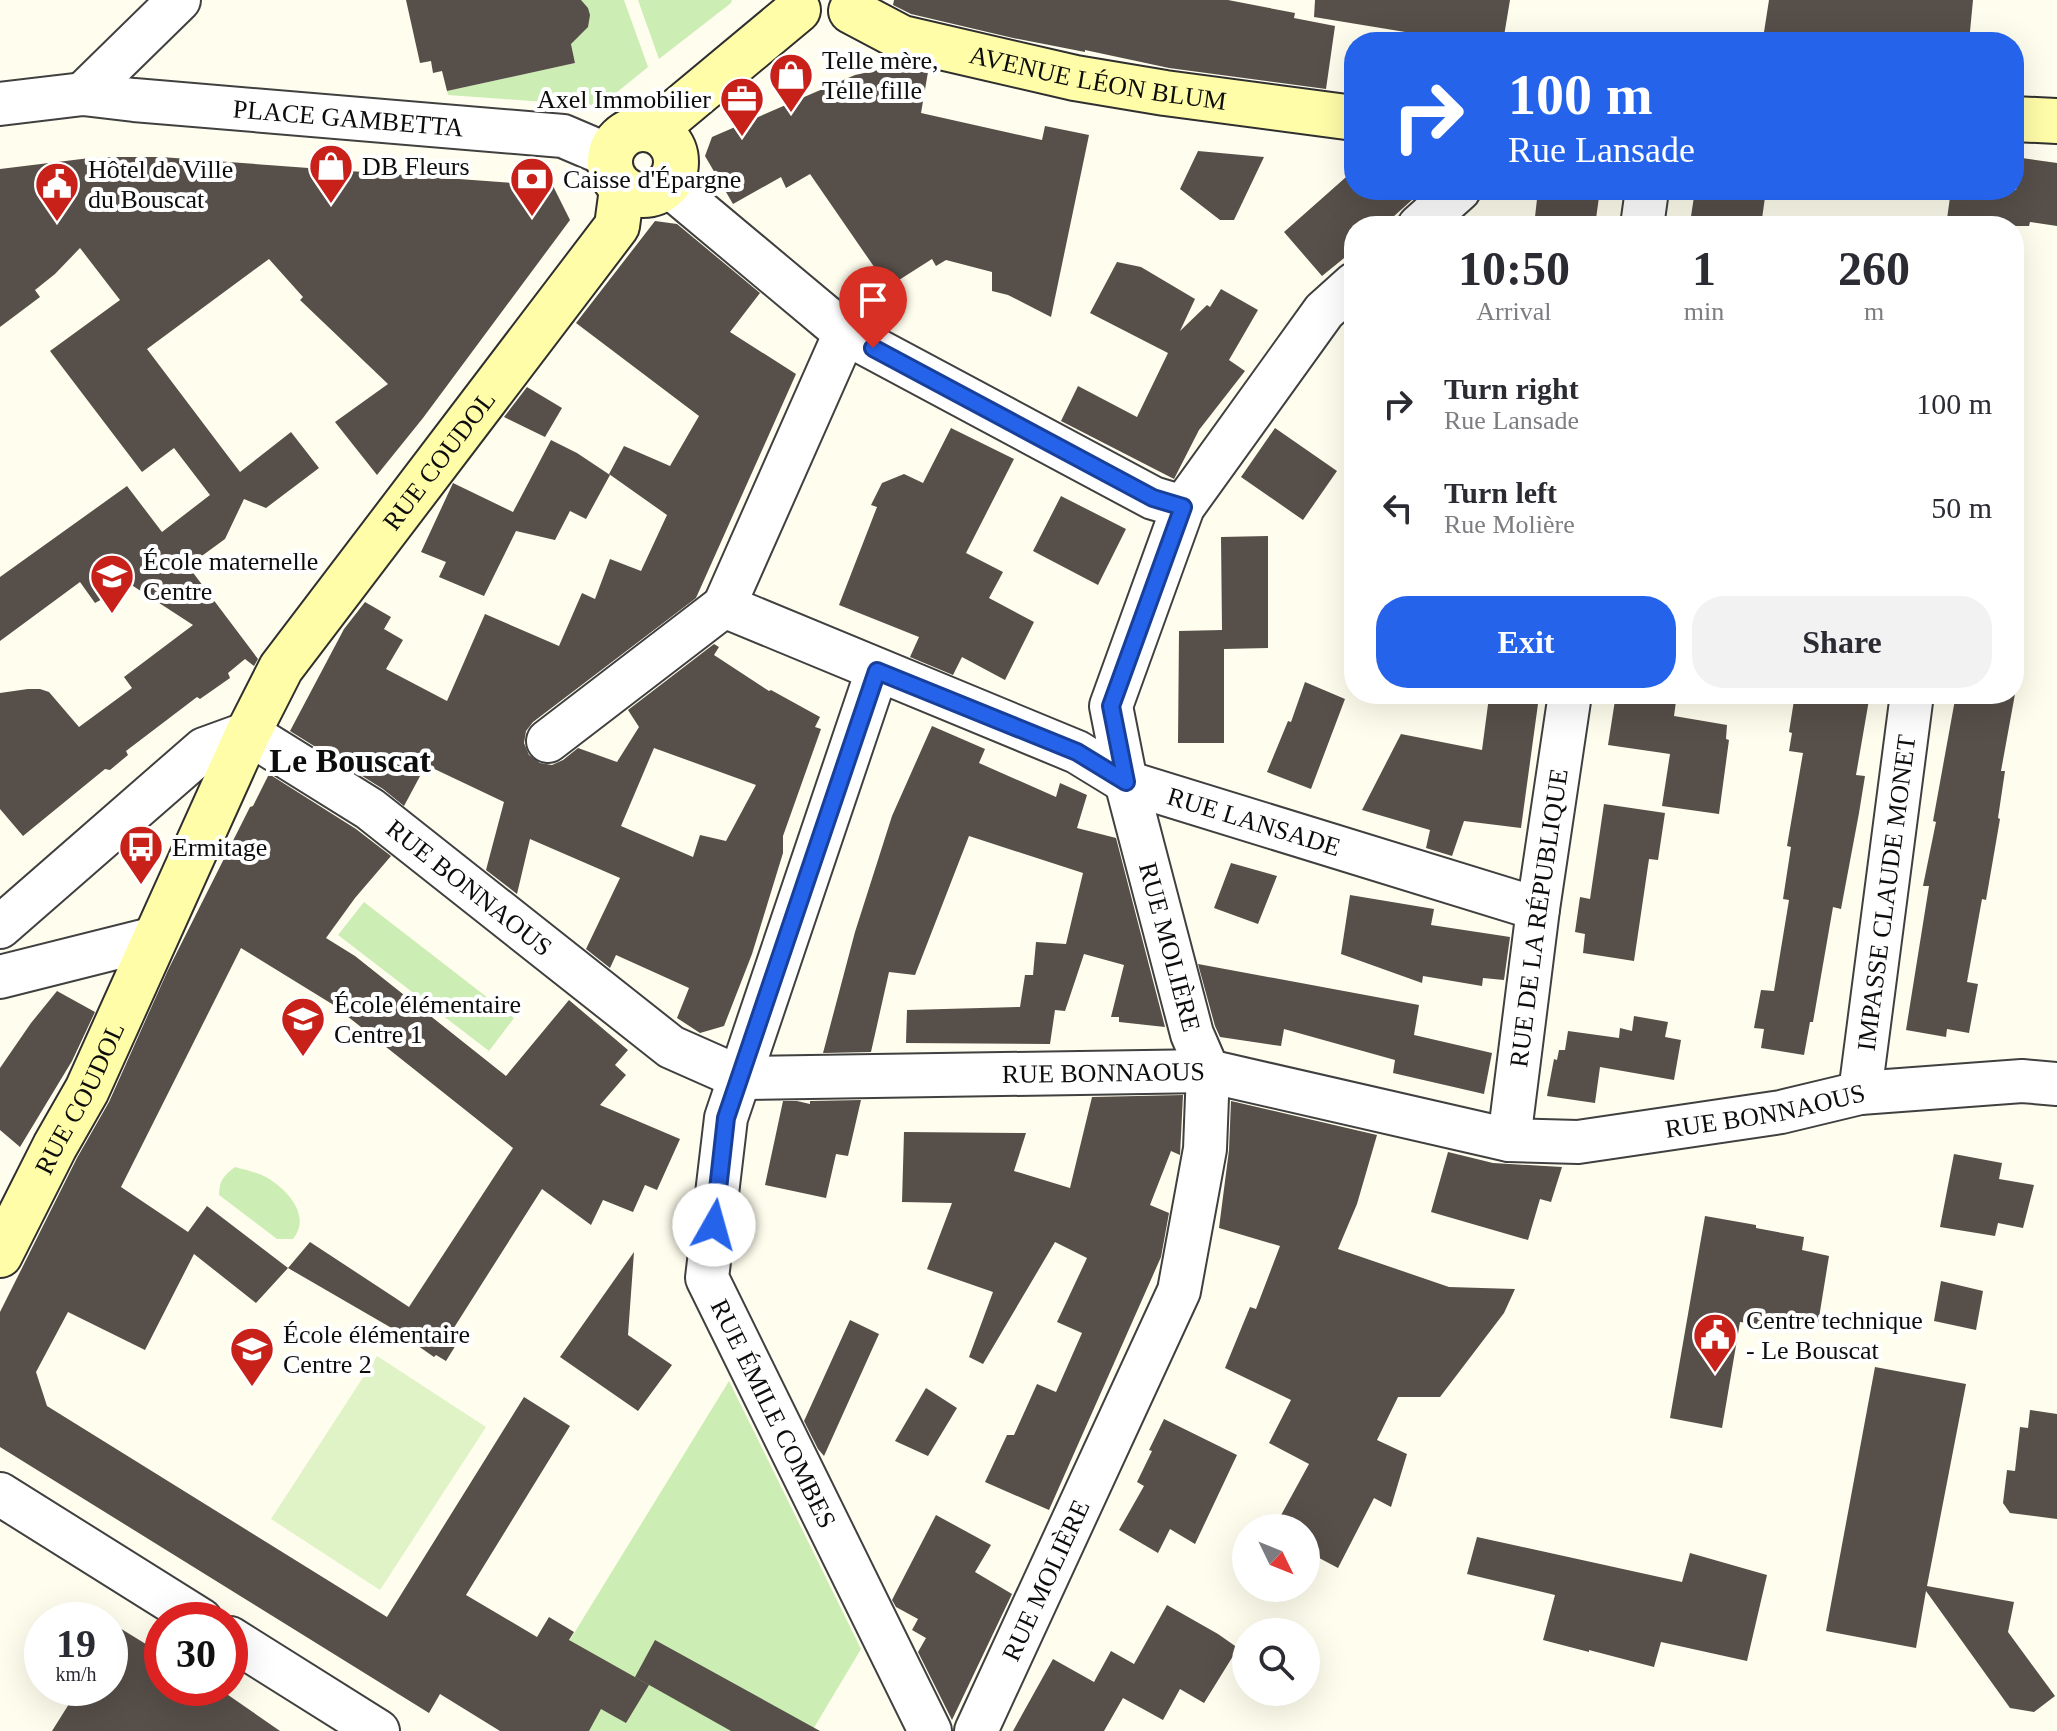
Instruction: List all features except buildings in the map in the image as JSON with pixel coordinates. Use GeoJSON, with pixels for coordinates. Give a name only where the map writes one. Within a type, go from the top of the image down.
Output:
{"type":"FeatureCollection","features":[{"type":"Feature","properties":{"kind":"street"},"geometry":{"type":"LineString","coordinates":[[83,94],[179,0]]}},
{"type":"Feature","properties":{"kind":"street"},"geometry":{"type":"LineString","coordinates":[[654,130],[794,5],[807,17],[830,21],[841,18],[855,5]]}},
{"type":"Feature","properties":{"kind":"street","name":"AVENUE LÉON BLUM"},"geometry":{"type":"LineString","coordinates":[[855,5],[902,38],[1075,78],[1344,117]]}},
{"type":"Feature","properties":{"kind":"street","name":"PLACE GAMBETTA"},"geometry":{"type":"LineString","coordinates":[[0,104],[83,94],[563,136],[616,172]]}},
{"type":"Feature","properties":{"kind":"street"},"geometry":{"type":"LineString","coordinates":[[2024,119],[2057,121]]}},
{"type":"Feature","properties":{"kind":"street"},"geometry":{"type":"LineString","coordinates":[[635,129],[654,130],[672,143],[677,164],[668,185],[661,191],[641,196],[616,172],[619,139],[635,129]]}},
{"type":"Feature","properties":{"kind":"street","name":"RUE COUDOL"},"geometry":{"type":"LineString","coordinates":[[0,1255],[87,1090],[248,733],[281,668],[617,226],[616,172]]}},
{"type":"Feature","properties":{"kind":"street"},"geometry":{"type":"LineString","coordinates":[[668,185],[845,333],[1153,498],[1183,507]]}},
{"type":"Feature","properties":{"kind":"street"},"geometry":{"type":"LineString","coordinates":[[1430,216],[1448,200]]}},
{"type":"Feature","properties":{"kind":"street","name":"RUE MOLIÈRE"},"geometry":{"type":"LineString","coordinates":[[976,1731],[1179,1291],[1205,1149],[1208,1071],[1192,1034],[1126,782],[1111,706],[1183,507],[1324,311],[1344,293]]}},
{"type":"Feature","properties":{"kind":"street"},"geometry":{"type":"LineString","coordinates":[[548,741],[724,606],[845,333]]}},
{"type":"Feature","properties":{"kind":"street","name":"RUE LANSADE"},"geometry":{"type":"LineString","coordinates":[[724,606],[1077,752],[1126,782],[1538,909]]}},
{"type":"Feature","properties":{"kind":"street","name":"RUE ÉMILE COMBES"},"geometry":{"type":"LineString","coordinates":[[877,671],[726,1118],[707,1278],[930,1731]]}},
{"type":"Feature","properties":{"kind":"street","name":"RUE DE LA RÉPUBLIQUE"},"geometry":{"type":"LineString","coordinates":[[1509,1140],[1538,909],[1569,704]]}},
{"type":"Feature","properties":{"kind":"street","name":"IMPASSE CLAUDE MONET"},"geometry":{"type":"LineString","coordinates":[[1860,1093],[1911,704]]}},
{"type":"Feature","properties":{"kind":"street"},"geometry":{"type":"LineString","coordinates":[[0,927],[204,749],[248,733]]}},
{"type":"Feature","properties":{"kind":"street","name":"RUE BONNAOUS"},"geometry":{"type":"LineString","coordinates":[[248,733],[370,809],[671,1047],[741,1078],[1208,1071],[1509,1140],[1578,1142],[1781,1112],[1860,1093],[2022,1081],[2057,1084]]}},
{"type":"Feature","properties":{"kind":"street"},"geometry":{"type":"LineString","coordinates":[[0,977],[155,938]]}},
{"type":"Feature","properties":{"kind":"street"},"geometry":{"type":"LineString","coordinates":[[0,1494],[172,1602]]}},
{"type":"Feature","properties":{"kind":"street"},"geometry":{"type":"LineString","coordinates":[[248,1649],[378,1731]]}},
{"type":"Feature","properties":{"kind":"green space"},"geometry":{"type":"Polygon","coordinates":[[[579,0],[624,0],[648,67],[600,106],[448,95],[447,91],[575,63],[570,38],[588,8],[579,0]]]}},
{"type":"Feature","properties":{"kind":"green space"},"geometry":{"type":"Polygon","coordinates":[[[638,0],[732,0],[659,59],[638,0]]]}},
{"type":"Feature","properties":{"kind":"green space"},"geometry":{"type":"Polygon","coordinates":[[[364,902],[514,1018],[489,1051],[338,935],[364,902]]]}},
{"type":"Feature","properties":{"kind":"green space"},"geometry":{"type":"Polygon","coordinates":[[[235,1167],[266,1177],[289,1196],[300,1221],[293,1239],[277,1239],[219,1195],[223,1179],[235,1167]]]}},
{"type":"Feature","properties":{"kind":"green space"},"geometry":{"type":"Polygon","coordinates":[[[377,1356],[486,1427],[380,1590],[271,1519],[377,1356]]]}},
{"type":"Feature","properties":{"kind":"green space"},"geometry":{"type":"Polygon","coordinates":[[[729,1381],[861,1649],[812,1731],[514,1731],[729,1381]]]}},
{"type":"Feature","properties":{"kind":"place","name":"Telle mère, Telle fille"},"geometry":{"type":"Point","coordinates":[791,114]}},
{"type":"Feature","properties":{"kind":"place","name":"Axel Immobilier"},"geometry":{"type":"Point","coordinates":[742,138]}},
{"type":"Feature","properties":{"kind":"place","name":"DB Fleurs"},"geometry":{"type":"Point","coordinates":[331,205]}},
{"type":"Feature","properties":{"kind":"place","name":"Caisse d'Épargne"},"geometry":{"type":"Point","coordinates":[532,218]}},
{"type":"Feature","properties":{"kind":"place","name":"Hôtel de Ville du Bouscat"},"geometry":{"type":"Point","coordinates":[57,223]}},
{"type":"Feature","properties":{"kind":"place","name":"École maternelle Centre"},"geometry":{"type":"Point","coordinates":[112,615]}},
{"type":"Feature","properties":{"kind":"place","name":"Ermitage"},"geometry":{"type":"Point","coordinates":[141,886]}},
{"type":"Feature","properties":{"kind":"place","name":"École élémentaire Centre 1"},"geometry":{"type":"Point","coordinates":[303,1058]}},
{"type":"Feature","properties":{"kind":"place","name":"Centre technique - Le Bouscat"},"geometry":{"type":"Point","coordinates":[1715,1374]}},
{"type":"Feature","properties":{"kind":"place","name":"École élémentaire Centre 2"},"geometry":{"type":"Point","coordinates":[252,1388]}},
{"type":"Feature","properties":{"kind":"district","name":"Le Bouscat"},"geometry":{"type":"Point","coordinates":[350,760]}},
{"type":"Feature","properties":{"kind":"route"},"geometry":{"type":"LineString","coordinates":[[714,1225],[726,1118],[877,671],[1077,752],[1126,782],[1111,706],[1183,507],[1153,498],[873,348]]}}]}
